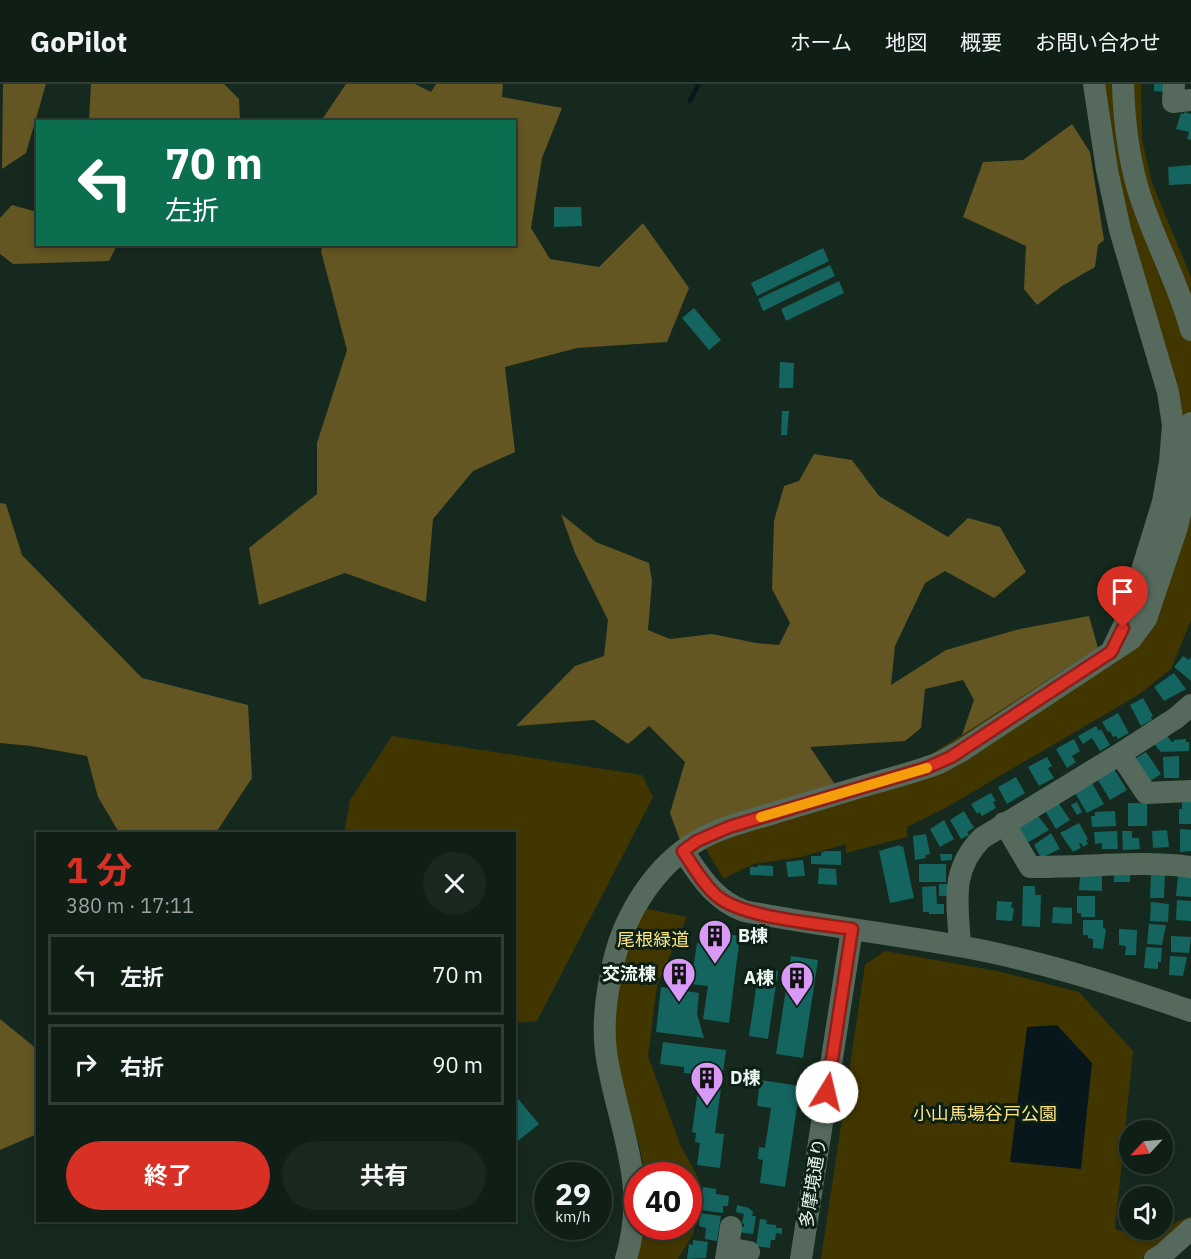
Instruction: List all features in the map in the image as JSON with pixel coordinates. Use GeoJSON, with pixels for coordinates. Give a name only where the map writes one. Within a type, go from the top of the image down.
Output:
{"type":"FeatureCollection","features":[{"type":"Feature","properties":{"kind":"street"},"geometry":{"type":"LineString","coordinates":[[626,1259],[634,1213],[634,1175],[605,1048],[604,1015],[617,944],[628,917],[650,885],[683,851],[697,841],[729,827],[939,763],[961,751],[1131,639],[1146,620],[1167,486],[1172,439],[1172,410],[1129,262],[1112,194],[1094,84]]}},
{"type":"Feature","properties":{"kind":"street"},"geometry":{"type":"LineString","coordinates":[[1123,84],[1129,143],[1138,189],[1178,287],[1191,330]]}},
{"type":"Feature","properties":{"kind":"street"},"geometry":{"type":"LineString","coordinates":[[1174,84],[1173,102],[1191,100]]}},
{"type":"Feature","properties":{"kind":"street"},"geometry":{"type":"LineString","coordinates":[[1112,194],[1123,189],[1138,189]]}},
{"type":"Feature","properties":{"kind":"street"},"geometry":{"type":"LineString","coordinates":[[1154,566],[1182,505],[1191,423]]}},
{"type":"Feature","properties":{"kind":"street"},"geometry":{"type":"LineString","coordinates":[[960,946],[958,882],[962,865],[971,849],[982,838],[1120,754],[1176,718],[1191,705]]}},
{"type":"Feature","properties":{"kind":"street"},"geometry":{"type":"LineString","coordinates":[[1120,754],[1146,793],[1191,791]]}},
{"type":"Feature","properties":{"kind":"street"},"geometry":{"type":"LineString","coordinates":[[1004,824],[1030,867],[1069,868],[1158,863],[1191,867]]}},
{"type":"Feature","properties":{"kind":"street"},"geometry":{"type":"LineString","coordinates":[[683,851],[715,894],[731,906],[756,913],[960,946],[1129,989],[1191,1011]]}},
{"type":"Feature","properties":{"kind":"street","name":"多摩境通り"},"geometry":{"type":"LineString","coordinates":[[801,1259],[852,929]]}},
{"type":"Feature","properties":{"kind":"street"},"geometry":{"type":"LineString","coordinates":[[1155,1259],[1191,1229]]}},
{"type":"Feature","properties":{"kind":"green space"},"geometry":{"type":"Polygon","coordinates":[[[1088,84],[1141,84],[1142,139],[1152,183],[1191,277],[1191,620],[1171,669],[1138,695],[947,807],[907,827],[907,837],[846,853],[846,844],[801,857],[754,864],[726,879],[723,878],[704,846],[911,767],[1098,648],[1109,638],[1151,526],[1167,439],[1088,84]]]}},
{"type":"Feature","properties":{"kind":"green space"},"geometry":{"type":"Polygon","coordinates":[[[392,736],[642,775],[653,797],[537,1021],[516,1023],[516,832],[344,832],[350,800],[392,736]]]}},
{"type":"Feature","properties":{"kind":"green space","name":"尾根緑道"},"geometry":{"type":"Polygon","coordinates":[[[643,908],[687,917],[657,985],[648,1056],[681,1147],[690,1162],[642,1162],[622,1083],[613,1028],[618,974],[643,908]]]}},
{"type":"Feature","properties":{"kind":"green space","name":"小山馬場谷戸公園"},"geometry":{"type":"Polygon","coordinates":[[[885,951],[997,971],[1079,992],[1133,1051],[1126,1120],[1119,1120],[1121,1174],[1115,1229],[1119,1230],[1119,1240],[1169,1240],[1142,1259],[821,1259],[865,965],[885,951]]]}},
{"type":"Feature","properties":{"kind":"green space","name":"小山馬場谷戸公園"},"geometry":{"type":"Polygon","coordinates":[[[1191,1216],[1191,1221],[1173,1237],[1173,1224],[1191,1216]]]}},
{"type":"Feature","properties":{"kind":"green space","name":"尾根緑道"},"geometry":{"type":"Polygon","coordinates":[[[641,1240],[689,1240],[678,1259],[637,1259],[641,1240]]]}},
{"type":"Feature","properties":{"kind":"shaded area"},"geometry":{"type":"Polygon","coordinates":[[[3,84],[46,84],[26,153],[2,169],[3,84]]]}},
{"type":"Feature","properties":{"kind":"shaded area"},"geometry":{"type":"Polygon","coordinates":[[[91,84],[224,84],[239,99],[240,120],[89,120],[91,84]]]}},
{"type":"Feature","properties":{"kind":"shaded area"},"geometry":{"type":"Polygon","coordinates":[[[346,84],[415,84],[431,92],[436,84],[503,84],[502,97],[562,108],[542,158],[531,228],[550,259],[599,267],[643,223],[689,288],[667,342],[577,348],[505,367],[515,452],[473,471],[433,519],[426,602],[345,573],[259,605],[249,548],[317,494],[317,443],[347,350],[321,251],[323,246],[516,246],[516,120],[322,120],[346,84]]]}},
{"type":"Feature","properties":{"kind":"shaded area"},"geometry":{"type":"Polygon","coordinates":[[[1072,124],[1090,152],[1104,240],[1098,245],[1095,267],[1062,286],[1037,305],[1024,289],[1026,246],[963,217],[983,162],[1023,160],[1072,124]]]}},
{"type":"Feature","properties":{"kind":"shaded area"},"geometry":{"type":"Polygon","coordinates":[[[12,205],[36,212],[36,246],[116,246],[109,261],[13,264],[0,254],[0,218],[12,205]]]}},
{"type":"Feature","properties":{"kind":"shaded area"},"geometry":{"type":"Polygon","coordinates":[[[814,454],[852,460],[879,496],[948,537],[968,518],[1000,527],[1026,572],[994,598],[945,571],[925,583],[895,646],[891,685],[946,650],[1020,629],[1089,616],[1098,648],[962,735],[974,700],[963,680],[925,689],[921,728],[905,741],[810,747],[836,786],[681,843],[670,813],[685,762],[649,726],[628,744],[594,720],[516,726],[575,666],[604,656],[608,620],[575,553],[561,514],[596,542],[649,563],[652,581],[648,630],[670,639],[712,634],[779,645],[790,623],[772,589],[774,521],[784,486],[799,481],[814,454]]]}},
{"type":"Feature","properties":{"kind":"shaded area"},"geometry":{"type":"Polygon","coordinates":[[[0,503],[6,504],[22,555],[142,678],[248,705],[252,778],[216,832],[119,832],[98,797],[87,756],[0,743],[0,503]]]}},
{"type":"Feature","properties":{"kind":"shaded area"},"geometry":{"type":"Polygon","coordinates":[[[0,1019],[36,1048],[36,1134],[0,1150],[0,1019]]]}},
{"type":"Feature","properties":{"kind":"shaded area"},"geometry":{"type":"Polygon","coordinates":[[[1057,1025],[1092,1063],[1081,1169],[1010,1162],[1027,1027],[1057,1025]]]}},
{"type":"Feature","properties":{"kind":"building"},"geometry":{"type":"Polygon","coordinates":[[[1154,84],[1168,84],[1168,92],[1154,91],[1154,84]]]}},
{"type":"Feature","properties":{"kind":"building"},"geometry":{"type":"Polygon","coordinates":[[[1184,112],[1191,114],[1191,140],[1187,139],[1189,132],[1176,129],[1181,113],[1184,114],[1184,112]]]}},
{"type":"Feature","properties":{"kind":"building"},"geometry":{"type":"Polygon","coordinates":[[[1191,165],[1191,184],[1169,185],[1168,167],[1191,165]]]}},
{"type":"Feature","properties":{"kind":"building"},"geometry":{"type":"Polygon","coordinates":[[[554,207],[581,207],[582,226],[554,227],[554,207]]]}},
{"type":"Feature","properties":{"kind":"building"},"geometry":{"type":"Polygon","coordinates":[[[823,248],[829,261],[757,296],[751,283],[823,248]]]}},
{"type":"Feature","properties":{"kind":"building"},"geometry":{"type":"Polygon","coordinates":[[[830,265],[835,276],[763,311],[758,299],[830,265]]]}},
{"type":"Feature","properties":{"kind":"building"},"geometry":{"type":"Polygon","coordinates":[[[839,281],[844,293],[786,321],[781,309],[839,281]]]}},
{"type":"Feature","properties":{"kind":"building"},"geometry":{"type":"Polygon","coordinates":[[[694,308],[721,340],[709,350],[682,318],[694,308]]]}},
{"type":"Feature","properties":{"kind":"building"},"geometry":{"type":"Polygon","coordinates":[[[780,362],[794,363],[793,388],[779,388],[780,362]]]}},
{"type":"Feature","properties":{"kind":"building"},"geometry":{"type":"Polygon","coordinates":[[[782,411],[789,411],[787,435],[781,435],[782,411]]]}},
{"type":"Feature","properties":{"kind":"building"},"geometry":{"type":"Polygon","coordinates":[[[1183,656],[1189,660],[1191,657],[1191,681],[1174,667],[1183,656]]]}},
{"type":"Feature","properties":{"kind":"building"},"geometry":{"type":"Polygon","coordinates":[[[1174,673],[1186,689],[1164,701],[1154,687],[1174,673]]]}},
{"type":"Feature","properties":{"kind":"building"},"geometry":{"type":"Polygon","coordinates":[[[1143,698],[1153,716],[1152,720],[1141,726],[1130,705],[1143,698]]]}},
{"type":"Feature","properties":{"kind":"building"},"geometry":{"type":"Polygon","coordinates":[[[1118,713],[1129,733],[1118,739],[1116,736],[1113,737],[1110,731],[1108,732],[1102,722],[1118,713]]]}},
{"type":"Feature","properties":{"kind":"building"},"geometry":{"type":"Polygon","coordinates":[[[1096,726],[1099,731],[1101,729],[1110,745],[1100,751],[1092,738],[1083,744],[1078,736],[1096,726]]]}},
{"type":"Feature","properties":{"kind":"building"},"geometry":{"type":"Polygon","coordinates":[[[1167,736],[1172,742],[1186,739],[1186,742],[1189,742],[1189,751],[1161,752],[1154,744],[1167,736]]]}},
{"type":"Feature","properties":{"kind":"building"},"geometry":{"type":"Polygon","coordinates":[[[1074,739],[1080,751],[1072,756],[1076,762],[1067,768],[1056,749],[1074,739]]]}},
{"type":"Feature","properties":{"kind":"building"},"geometry":{"type":"Polygon","coordinates":[[[1146,752],[1161,774],[1149,782],[1133,760],[1146,752]]]}},
{"type":"Feature","properties":{"kind":"building"},"geometry":{"type":"Polygon","coordinates":[[[1179,756],[1179,778],[1164,778],[1163,757],[1179,756]]]}},
{"type":"Feature","properties":{"kind":"building"},"geometry":{"type":"Polygon","coordinates":[[[1047,757],[1052,766],[1048,768],[1054,778],[1039,786],[1028,767],[1047,757]]]}},
{"type":"Feature","properties":{"kind":"building"},"geometry":{"type":"Polygon","coordinates":[[[1114,769],[1127,790],[1110,800],[1098,780],[1114,769]]]}},
{"type":"Feature","properties":{"kind":"building"},"geometry":{"type":"Polygon","coordinates":[[[1016,777],[1025,793],[1007,804],[998,787],[1016,777]]]}},
{"type":"Feature","properties":{"kind":"building"},"geometry":{"type":"Polygon","coordinates":[[[1092,783],[1104,804],[1087,813],[1075,793],[1092,783]]]}},
{"type":"Feature","properties":{"kind":"building"},"geometry":{"type":"Polygon","coordinates":[[[991,793],[996,801],[993,802],[996,808],[982,816],[979,812],[977,814],[971,804],[991,793]]]}},
{"type":"Feature","properties":{"kind":"building"},"geometry":{"type":"Polygon","coordinates":[[[1057,801],[1070,820],[1056,829],[1044,809],[1057,801]]]}},
{"type":"Feature","properties":{"kind":"building"},"geometry":{"type":"Polygon","coordinates":[[[1182,801],[1191,802],[1191,824],[1179,824],[1179,809],[1182,809],[1182,801]]]}},
{"type":"Feature","properties":{"kind":"building"},"geometry":{"type":"Polygon","coordinates":[[[1077,802],[1082,812],[1077,815],[1071,805],[1077,802]]]}},
{"type":"Feature","properties":{"kind":"building"},"geometry":{"type":"Polygon","coordinates":[[[1128,803],[1147,803],[1147,826],[1128,826],[1128,803]]]}},
{"type":"Feature","properties":{"kind":"building"},"geometry":{"type":"Polygon","coordinates":[[[964,811],[974,828],[967,832],[969,835],[961,839],[950,820],[964,811]]]}},
{"type":"Feature","properties":{"kind":"building"},"geometry":{"type":"Polygon","coordinates":[[[1115,811],[1116,826],[1092,827],[1091,816],[1095,816],[1095,812],[1115,811]]]}},
{"type":"Feature","properties":{"kind":"building"},"geometry":{"type":"Polygon","coordinates":[[[1038,816],[1049,830],[1027,843],[1018,828],[1038,816]]]}},
{"type":"Feature","properties":{"kind":"building"},"geometry":{"type":"Polygon","coordinates":[[[944,820],[954,839],[940,847],[930,829],[944,820]]]}},
{"type":"Feature","properties":{"kind":"building"},"geometry":{"type":"Polygon","coordinates":[[[1079,823],[1088,839],[1086,840],[1088,844],[1083,847],[1081,843],[1079,844],[1081,848],[1073,852],[1060,833],[1079,823]]]}},
{"type":"Feature","properties":{"kind":"building"},"geometry":{"type":"Polygon","coordinates":[[[1180,829],[1191,830],[1191,851],[1180,852],[1180,829]]]}},
{"type":"Feature","properties":{"kind":"building"},"geometry":{"type":"Polygon","coordinates":[[[1167,830],[1169,847],[1153,848],[1152,831],[1167,830]]]}},
{"type":"Feature","properties":{"kind":"building"},"geometry":{"type":"Polygon","coordinates":[[[1117,831],[1118,849],[1102,849],[1102,843],[1095,844],[1094,832],[1117,831]]]}},
{"type":"Feature","properties":{"kind":"building"},"geometry":{"type":"Polygon","coordinates":[[[1122,831],[1132,831],[1132,838],[1139,838],[1140,849],[1123,850],[1122,831]]]}},
{"type":"Feature","properties":{"kind":"building"},"geometry":{"type":"Polygon","coordinates":[[[1051,833],[1060,849],[1041,858],[1034,845],[1051,833]]]}},
{"type":"Feature","properties":{"kind":"building"},"geometry":{"type":"Polygon","coordinates":[[[926,834],[930,854],[925,855],[926,858],[915,860],[913,836],[926,834]]]}},
{"type":"Feature","properties":{"kind":"building"},"geometry":{"type":"Polygon","coordinates":[[[900,845],[900,847],[903,846],[914,898],[890,903],[879,851],[900,845]]]}},
{"type":"Feature","properties":{"kind":"building"},"geometry":{"type":"Polygon","coordinates":[[[841,851],[841,865],[811,864],[811,856],[821,856],[821,853],[841,851]]]}},
{"type":"Feature","properties":{"kind":"building"},"geometry":{"type":"Polygon","coordinates":[[[940,854],[952,854],[952,860],[941,861],[940,854]]]}},
{"type":"Feature","properties":{"kind":"building"},"geometry":{"type":"Polygon","coordinates":[[[803,860],[805,876],[788,877],[786,862],[803,860]]]}},
{"type":"Feature","properties":{"kind":"building"},"geometry":{"type":"Polygon","coordinates":[[[919,864],[946,864],[946,882],[919,882],[919,864]]]}},
{"type":"Feature","properties":{"kind":"building"},"geometry":{"type":"Polygon","coordinates":[[[758,865],[773,866],[773,876],[750,875],[750,867],[758,867],[758,865]]]}},
{"type":"Feature","properties":{"kind":"building"},"geometry":{"type":"Polygon","coordinates":[[[819,868],[836,869],[837,885],[818,884],[819,868]]]}},
{"type":"Feature","properties":{"kind":"building"},"geometry":{"type":"Polygon","coordinates":[[[1114,873],[1130,874],[1130,882],[1114,882],[1114,873]]]}},
{"type":"Feature","properties":{"kind":"building"},"geometry":{"type":"Polygon","coordinates":[[[1151,874],[1165,874],[1164,898],[1150,898],[1151,874]]]}},
{"type":"Feature","properties":{"kind":"building"},"geometry":{"type":"Polygon","coordinates":[[[1080,875],[1102,876],[1102,891],[1079,890],[1080,875]]]}},
{"type":"Feature","properties":{"kind":"building"},"geometry":{"type":"Polygon","coordinates":[[[1178,875],[1191,876],[1191,897],[1176,896],[1178,875]]]}},
{"type":"Feature","properties":{"kind":"building"},"geometry":{"type":"Polygon","coordinates":[[[939,884],[950,884],[950,896],[939,896],[939,884]]]}},
{"type":"Feature","properties":{"kind":"building"},"geometry":{"type":"Polygon","coordinates":[[[936,886],[937,904],[944,904],[944,914],[923,912],[922,887],[936,886]]]}},
{"type":"Feature","properties":{"kind":"building"},"geometry":{"type":"Polygon","coordinates":[[[1023,886],[1035,886],[1035,895],[1041,895],[1040,927],[1022,926],[1023,886]]]}},
{"type":"Feature","properties":{"kind":"building"},"geometry":{"type":"Polygon","coordinates":[[[1077,896],[1095,896],[1095,917],[1081,917],[1081,913],[1077,913],[1077,896]]]}},
{"type":"Feature","properties":{"kind":"building"},"geometry":{"type":"Polygon","coordinates":[[[1177,900],[1191,901],[1191,921],[1176,920],[1177,900]]]}},
{"type":"Feature","properties":{"kind":"building"},"geometry":{"type":"Polygon","coordinates":[[[997,901],[1012,902],[1011,908],[1014,908],[1012,921],[996,920],[997,901]]]}},
{"type":"Feature","properties":{"kind":"building"},"geometry":{"type":"Polygon","coordinates":[[[1151,902],[1169,904],[1168,922],[1150,921],[1151,902]]]}},
{"type":"Feature","properties":{"kind":"building"},"geometry":{"type":"Polygon","coordinates":[[[1053,907],[1072,908],[1072,924],[1052,923],[1053,907]]]}},
{"type":"Feature","properties":{"kind":"building"},"geometry":{"type":"Polygon","coordinates":[[[1083,920],[1103,920],[1103,928],[1106,929],[1103,949],[1093,948],[1093,939],[1088,938],[1088,935],[1083,935],[1083,920]]]}},
{"type":"Feature","properties":{"kind":"building"},"geometry":{"type":"Polygon","coordinates":[[[1149,924],[1166,925],[1162,945],[1147,944],[1149,924]]]}},
{"type":"Feature","properties":{"kind":"building"},"geometry":{"type":"Polygon","coordinates":[[[1119,929],[1137,930],[1136,955],[1125,955],[1126,946],[1119,945],[1119,929]]]}},
{"type":"Feature","properties":{"kind":"building","name":"B棟"},"geometry":{"type":"Polygon","coordinates":[[[720,933],[740,936],[729,1023],[703,1019],[708,986],[691,984],[697,943],[718,946],[720,933]]]}},
{"type":"Feature","properties":{"kind":"building"},"geometry":{"type":"Polygon","coordinates":[[[1171,936],[1191,937],[1189,953],[1171,952],[1171,936]]]}},
{"type":"Feature","properties":{"kind":"building"},"geometry":{"type":"Polygon","coordinates":[[[1146,947],[1162,948],[1158,969],[1144,968],[1146,947]]]}},
{"type":"Feature","properties":{"kind":"building","name":"A棟"},"geometry":{"type":"Polygon","coordinates":[[[791,956],[818,960],[803,1058],[776,1054],[791,956]]]}},
{"type":"Feature","properties":{"kind":"building"},"geometry":{"type":"Polygon","coordinates":[[[1170,956],[1187,957],[1183,976],[1169,975],[1170,956]]]}},
{"type":"Feature","properties":{"kind":"building"},"geometry":{"type":"Polygon","coordinates":[[[759,968],[778,971],[768,1039],[749,1036],[759,968]]]}},
{"type":"Feature","properties":{"kind":"building","name":"交流棟"},"geometry":{"type":"Polygon","coordinates":[[[661,987],[699,993],[697,1014],[704,1038],[656,1032],[661,987]]]}},
{"type":"Feature","properties":{"kind":"building","name":"D棟"},"geometry":{"type":"Polygon","coordinates":[[[663,1042],[726,1050],[715,1133],[724,1134],[720,1168],[702,1166],[702,1162],[697,1162],[700,1143],[695,1142],[696,1133],[692,1132],[699,1082],[692,1081],[693,1074],[684,1073],[684,1067],[660,1064],[663,1042]]]}},
{"type":"Feature","properties":{"kind":"building"},"geometry":{"type":"Polygon","coordinates":[[[760,1080],[800,1086],[785,1187],[760,1183],[763,1160],[758,1159],[759,1147],[765,1148],[771,1108],[757,1106],[760,1080]]]}},
{"type":"Feature","properties":{"kind":"building"},"geometry":{"type":"Polygon","coordinates":[[[516,1096],[539,1124],[516,1142],[516,1096]]]}},
{"type":"Feature","properties":{"kind":"building"},"geometry":{"type":"Polygon","coordinates":[[[703,1187],[716,1189],[716,1194],[729,1196],[728,1206],[723,1206],[723,1213],[702,1210],[703,1187]]]}},
{"type":"Feature","properties":{"kind":"building"},"geometry":{"type":"Polygon","coordinates":[[[737,1205],[749,1208],[753,1212],[752,1216],[756,1216],[753,1234],[737,1232],[738,1226],[744,1227],[742,1223],[744,1214],[736,1212],[737,1205]]]}},
{"type":"Feature","properties":{"kind":"building"},"geometry":{"type":"Polygon","coordinates":[[[702,1213],[721,1216],[717,1241],[705,1239],[706,1228],[702,1227],[702,1213]]]}},
{"type":"Feature","properties":{"kind":"building"},"geometry":{"type":"Polygon","coordinates":[[[760,1219],[767,1220],[766,1224],[782,1228],[782,1234],[776,1233],[775,1240],[771,1240],[770,1248],[756,1246],[760,1219]]]}},
{"type":"Feature","properties":{"kind":"building"},"geometry":{"type":"Polygon","coordinates":[[[693,1240],[708,1242],[706,1258],[687,1259],[689,1244],[693,1245],[693,1240]]]}},
{"type":"Feature","properties":{"kind":"waterway"},"geometry":{"type":"LineString","coordinates":[[690,101],[699,84]]}},
{"type":"Feature","properties":{"kind":"slow traffic"},"geometry":{"type":"LineString","coordinates":[[761,817],[927,768]]}},
{"type":"Feature","properties":{"kind":"place","name":"B棟"},"geometry":{"type":"Point","coordinates":[715,965]}},
{"type":"Feature","properties":{"kind":"place","name":"交流棟"},"geometry":{"type":"Point","coordinates":[679,1003]}},
{"type":"Feature","properties":{"kind":"place","name":"A棟"},"geometry":{"type":"Point","coordinates":[797,1007]}},
{"type":"Feature","properties":{"kind":"place","name":"D棟"},"geometry":{"type":"Point","coordinates":[707,1107]}},
{"type":"Feature","properties":{"kind":"route"},"geometry":{"type":"LineString","coordinates":[[827,1092],[852,929],[744,911],[731,906],[707,885],[683,851],[697,841],[729,827],[926,768],[951,757],[1111,652],[1123,628]]}}]}
